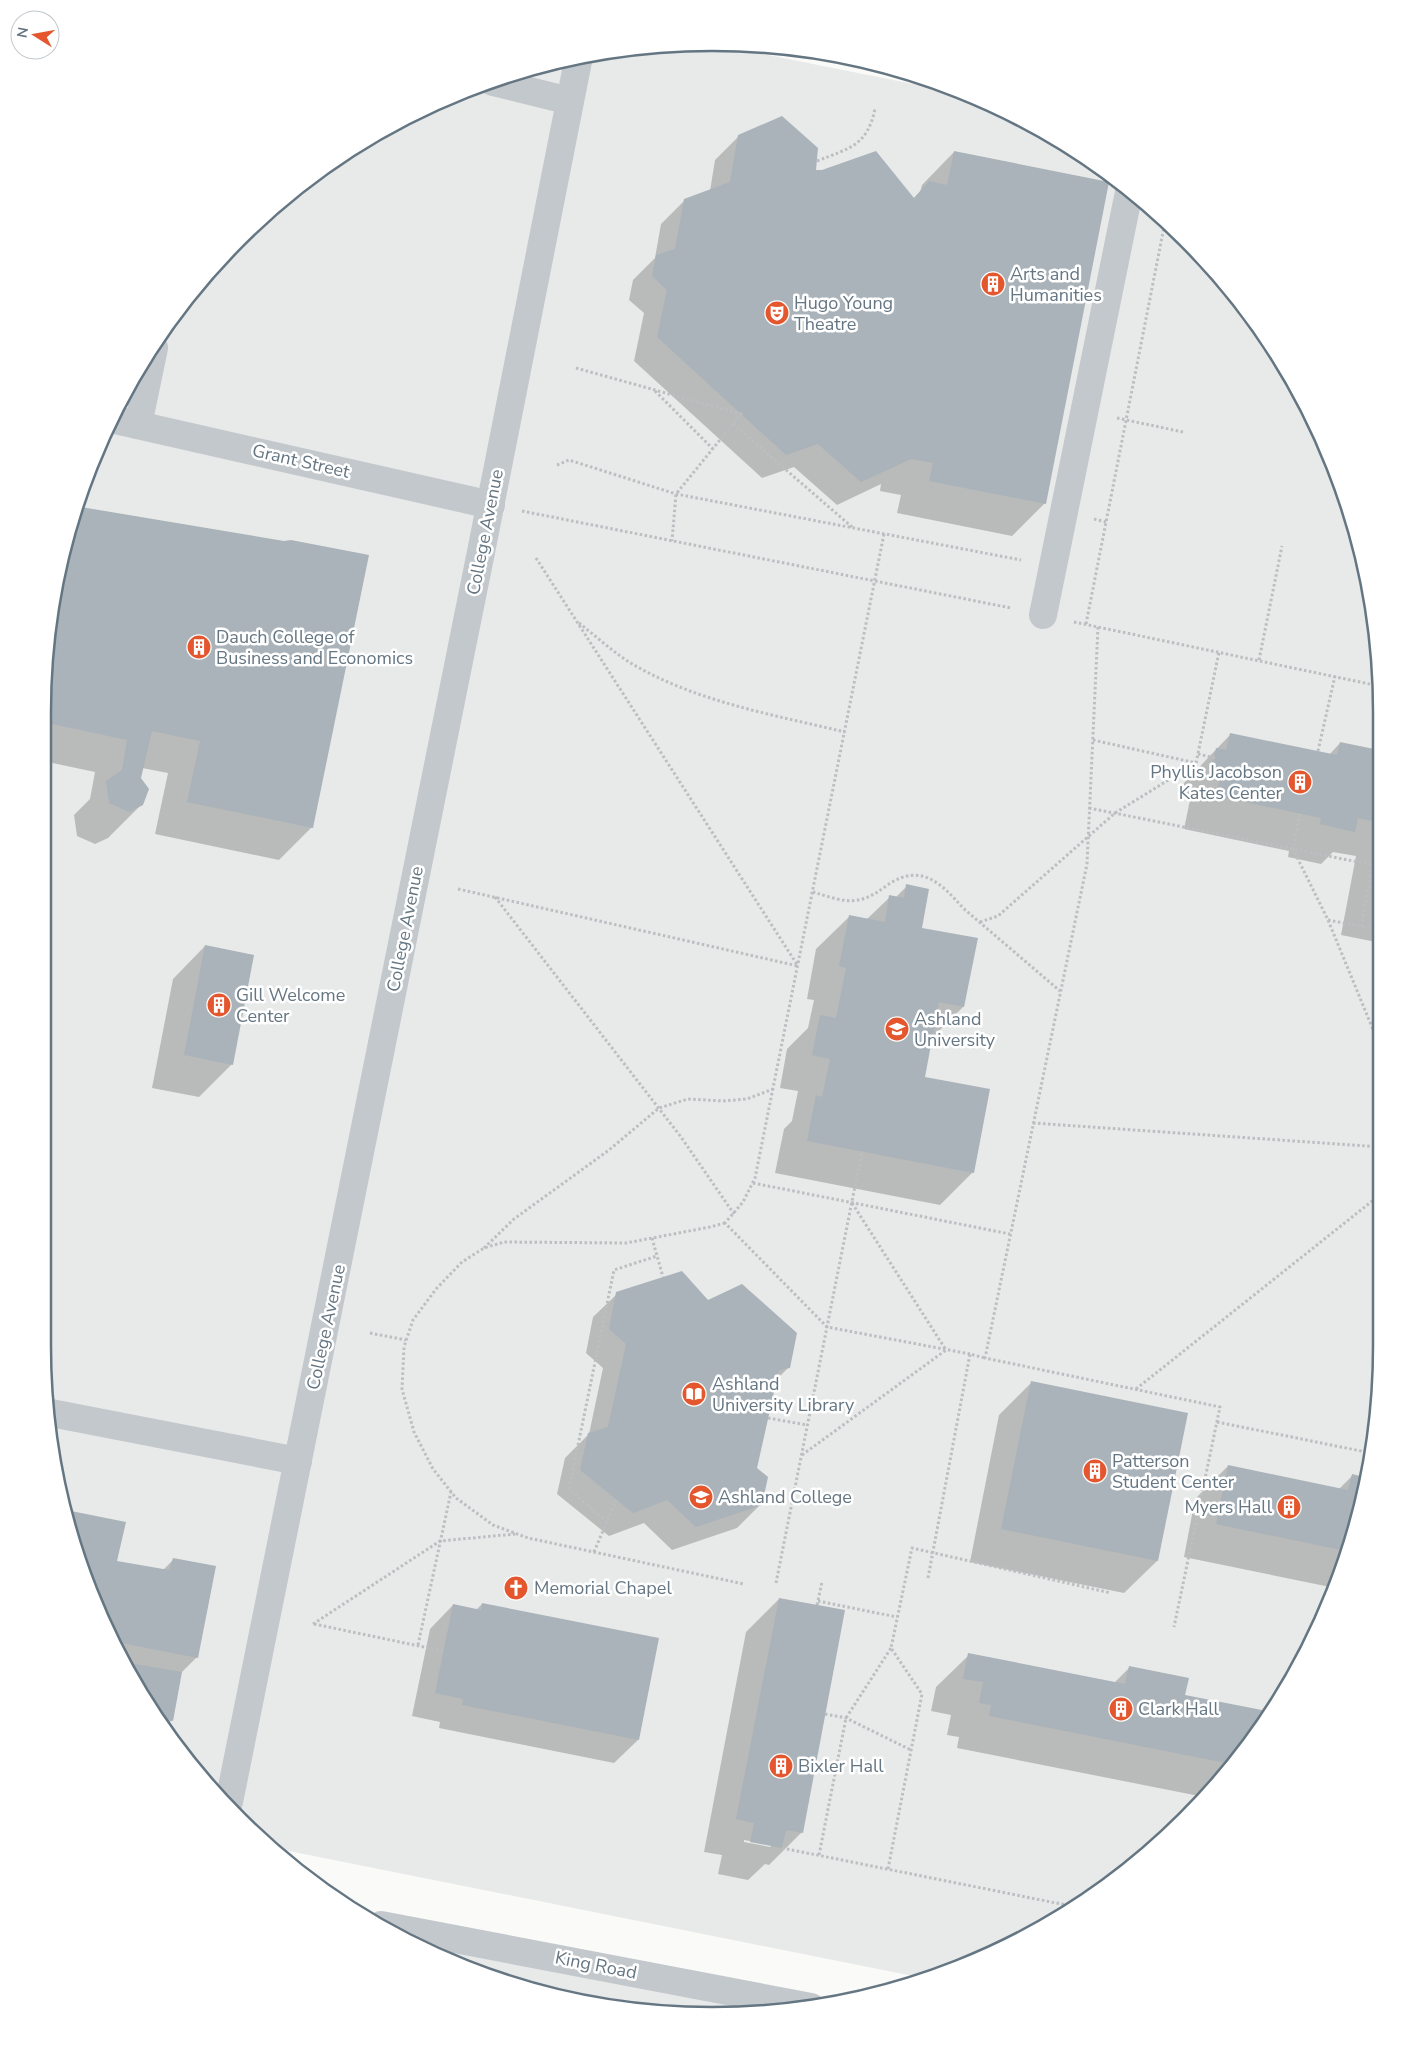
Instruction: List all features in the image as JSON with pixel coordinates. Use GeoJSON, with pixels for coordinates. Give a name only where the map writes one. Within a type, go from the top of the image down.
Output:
{"type":"FeatureCollection","features":[{"type":"Feature","properties":{"kind":"street","name":"College Avenue"},"geometry":{"type":"LineString","coordinates":[[230,1797],[491,504],[577,65]]}},
{"type":"Feature","properties":{"kind":"street"},"geometry":{"type":"LineString","coordinates":[[504,85],[570,101]]}},
{"type":"Feature","properties":{"kind":"street"},"geometry":{"type":"LineString","coordinates":[[1043,615],[1127,198]]}},
{"type":"Feature","properties":{"kind":"street"},"geometry":{"type":"LineString","coordinates":[[138,424],[150,365]]}},
{"type":"Feature","properties":{"kind":"street","name":"Grant Street"},"geometry":{"type":"LineString","coordinates":[[119,420],[491,504]]}},
{"type":"Feature","properties":{"kind":"street"},"geometry":{"type":"LineString","coordinates":[[55,1414],[298,1461]]}},
{"type":"Feature","properties":{"kind":"street","name":"King Road"},"geometry":{"type":"LineString","coordinates":[[399,1928],[786,2002]]}},
{"type":"Feature","properties":{"kind":"path"},"geometry":{"type":"LineString","coordinates":[[817,161],[854,147],[871,126],[875,109]]}},
{"type":"Feature","properties":{"kind":"path"},"geometry":{"type":"LineString","coordinates":[[1086,624],[1163,230]]}},
{"type":"Feature","properties":{"kind":"path"},"geometry":{"type":"LineString","coordinates":[[576,368],[741,414],[676,494],[672,541]]}},
{"type":"Feature","properties":{"kind":"path"},"geometry":{"type":"LineString","coordinates":[[655,390],[713,449]]}},
{"type":"Feature","properties":{"kind":"path"},"geometry":{"type":"LineString","coordinates":[[1084,412],[1183,432]]}},
{"type":"Feature","properties":{"kind":"path"},"geometry":{"type":"LineString","coordinates":[[733,424],[853,528]]}},
{"type":"Feature","properties":{"kind":"path"},"geometry":{"type":"LineString","coordinates":[[557,465],[569,460],[676,494],[1053,566]]}},
{"type":"Feature","properties":{"kind":"path"},"geometry":{"type":"LineString","coordinates":[[491,504],[1043,615],[1372,684]]}},
{"type":"Feature","properties":{"kind":"path"},"geometry":{"type":"LineString","coordinates":[[484,1248],[504,1242],[626,1243],[725,1223],[743,1202],[753,1183],[773,1089],[884,534]]}},
{"type":"Feature","properties":{"kind":"path"},"geometry":{"type":"LineString","coordinates":[[1259,660],[1282,546]]}},
{"type":"Feature","properties":{"kind":"path"},"geometry":{"type":"LineString","coordinates":[[536,558],[798,966]]}},
{"type":"Feature","properties":{"kind":"path"},"geometry":{"type":"LineString","coordinates":[[577,621],[633,665],[680,687],[733,705],[845,732]]}},
{"type":"Feature","properties":{"kind":"path"},"geometry":{"type":"LineString","coordinates":[[985,1358],[1087,864],[1098,627]]}},
{"type":"Feature","properties":{"kind":"path"},"geometry":{"type":"LineString","coordinates":[[980,922],[998,916],[1115,813],[1196,763],[1220,652]]}},
{"type":"Feature","properties":{"kind":"path"},"geometry":{"type":"LineString","coordinates":[[1318,751],[1335,676]]}},
{"type":"Feature","properties":{"kind":"path"},"geometry":{"type":"LineString","coordinates":[[1093,740],[1196,763]]}},
{"type":"Feature","properties":{"kind":"path"},"geometry":{"type":"LineString","coordinates":[[1198,754],[1215,758]]}},
{"type":"Feature","properties":{"kind":"path"},"geometry":{"type":"LineString","coordinates":[[1089,808],[1373,865],[1361,926]]}},
{"type":"Feature","properties":{"kind":"path"},"geometry":{"type":"LineString","coordinates":[[1300,814],[1293,849],[1328,920],[1373,1027]]}},
{"type":"Feature","properties":{"kind":"path"},"geometry":{"type":"LineString","coordinates":[[813,892],[837,899],[857,901],[874,895],[902,877],[920,875],[934,880],[949,892],[963,908],[1060,990]]}},
{"type":"Feature","properties":{"kind":"path"},"geometry":{"type":"LineString","coordinates":[[458,889],[798,966]]}},
{"type":"Feature","properties":{"kind":"path"},"geometry":{"type":"LineString","coordinates":[[495,897],[681,1137],[734,1214]]}},
{"type":"Feature","properties":{"kind":"path"},"geometry":{"type":"LineString","coordinates":[[1328,920],[1373,928]]}},
{"type":"Feature","properties":{"kind":"path"},"geometry":{"type":"LineString","coordinates":[[744,1584],[517,1534],[493,1525],[456,1498],[433,1469],[414,1432],[402,1389],[404,1347],[414,1320],[436,1289],[462,1262],[484,1248],[514,1220],[609,1150],[659,1108],[688,1099],[723,1101],[747,1099],[773,1089]]}},
{"type":"Feature","properties":{"kind":"path"},"geometry":{"type":"LineString","coordinates":[[1033,1123],[1373,1146]]}},
{"type":"Feature","properties":{"kind":"path"},"geometry":{"type":"LineString","coordinates":[[776,1583],[862,1151]]}},
{"type":"Feature","properties":{"kind":"path"},"geometry":{"type":"LineString","coordinates":[[753,1183],[1010,1234]]}},
{"type":"Feature","properties":{"kind":"path"},"geometry":{"type":"LineString","coordinates":[[1136,1389],[1373,1201]]}},
{"type":"Feature","properties":{"kind":"path"},"geometry":{"type":"LineString","coordinates":[[852,1202],[946,1350]]}},
{"type":"Feature","properties":{"kind":"path"},"geometry":{"type":"LineString","coordinates":[[725,1223],[827,1326],[1220,1406],[1174,1627]]}},
{"type":"Feature","properties":{"kind":"path"},"geometry":{"type":"LineString","coordinates":[[652,1238],[663,1277]]}},
{"type":"Feature","properties":{"kind":"path"},"geometry":{"type":"LineString","coordinates":[[607,1522],[569,1488],[614,1270],[657,1256]]}},
{"type":"Feature","properties":{"kind":"path"},"geometry":{"type":"LineString","coordinates":[[370,1333],[406,1340]]}},
{"type":"Feature","properties":{"kind":"path"},"geometry":{"type":"LineString","coordinates":[[802,1455],[946,1350]]}},
{"type":"Feature","properties":{"kind":"path"},"geometry":{"type":"LineString","coordinates":[[928,1578],[970,1354]]}},
{"type":"Feature","properties":{"kind":"path"},"geometry":{"type":"LineString","coordinates":[[768,1418],[807,1425]]}},
{"type":"Feature","properties":{"kind":"path"},"geometry":{"type":"LineString","coordinates":[[1217,1422],[1364,1452]]}},
{"type":"Feature","properties":{"kind":"path"},"geometry":{"type":"LineString","coordinates":[[418,1645],[451,1492]]}},
{"type":"Feature","properties":{"kind":"path"},"geometry":{"type":"LineString","coordinates":[[594,1552],[616,1500]]}},
{"type":"Feature","properties":{"kind":"path"},"geometry":{"type":"LineString","coordinates":[[443,1651],[313,1624],[440,1541],[517,1534]]}},
{"type":"Feature","properties":{"kind":"path"},"geometry":{"type":"LineString","coordinates":[[819,1855],[846,1718],[891,1648],[912,1548],[1111,1593]]}},
{"type":"Feature","properties":{"kind":"path"},"geometry":{"type":"LineString","coordinates":[[817,1605],[822,1582]]}},
{"type":"Feature","properties":{"kind":"path"},"geometry":{"type":"LineString","coordinates":[[818,1600],[897,1617]]}},
{"type":"Feature","properties":{"kind":"path"},"geometry":{"type":"LineString","coordinates":[[888,1869],[922,1694],[891,1648]]}},
{"type":"Feature","properties":{"kind":"path"},"geometry":{"type":"LineString","coordinates":[[825,1714],[846,1718],[911,1750]]}},
{"type":"Feature","properties":{"kind":"path"},"geometry":{"type":"LineString","coordinates":[[782,1848],[1064,1905]]}},
{"type":"Feature","properties":{"kind":"shaded area","name":"Ashland University"},"geometry":{"type":"Polygon","coordinates":[[[712,51],[761,54],[925,86],[1004,119],[1079,163],[1148,215],[1209,276],[1261,345],[1305,420],[1338,500],[1360,583],[1367,626],[1373,712],[1373,1346],[1367,1432],[1360,1475],[1338,1558],[1305,1638],[1261,1713],[1209,1782],[1179,1813],[1148,1843],[1079,1895],[1004,1939],[911,1976],[285,1850],[215,1782],[163,1713],[119,1638],[86,1558],[64,1475],[57,1432],[51,1346],[51,712],[53,669],[64,583],[86,500],[115,429],[129,432],[140,382],[163,345],[215,276],[276,215],[345,163],[420,119],[500,86],[583,64],[669,53],[712,51]]]}},
{"type":"Feature","properties":{"kind":"shaded area"},"geometry":{"type":"Polygon","coordinates":[[[433,1945],[737,2006],[669,2005],[583,1994],[500,1972],[433,1945]]]}},
{"type":"Feature","properties":{"kind":"building"},"geometry":{"type":"Polygon","coordinates":[[[782,116],[818,148],[816,170],[822,170],[876,151],[914,198],[929,181],[947,185],[954,151],[1104,181],[1109,184],[1046,504],[929,481],[933,463],[911,459],[861,482],[818,444],[786,455],[657,337],[667,290],[652,276],[656,255],[675,249],[684,199],[730,182],[738,135],[782,116]]]}},
{"type":"Feature","properties":{"kind":"building","name":"Dauch College of Business and Economics"},"geometry":{"type":"Polygon","coordinates":[[[84,507],[284,541],[291,540],[369,555],[313,828],[187,802],[200,741],[152,731],[141,778],[149,789],[143,805],[129,812],[109,803],[106,781],[122,770],[127,740],[51,724],[57,626],[64,583],[84,507]]]}},
{"type":"Feature","properties":{"kind":"building","name":"Phyllis Jacobson Kates Center"},"geometry":{"type":"Polygon","coordinates":[[[1230,733],[1337,755],[1340,742],[1373,749],[1373,821],[1358,818],[1355,832],[1320,824],[1321,818],[1216,796],[1222,768],[1212,766],[1216,748],[1226,750],[1230,733]]]}},
{"type":"Feature","properties":{"kind":"building"},"geometry":{"type":"Polygon","coordinates":[[[906,884],[929,889],[922,928],[978,938],[964,1007],[939,1002],[925,1077],[990,1089],[974,1173],[807,1141],[816,1095],[822,1097],[830,1059],[812,1055],[820,1015],[836,1018],[846,968],[839,966],[849,915],[885,922],[889,895],[904,898],[906,884]]]}},
{"type":"Feature","properties":{"kind":"building","name":"Gill Welcome Center"},"geometry":{"type":"Polygon","coordinates":[[[205,945],[254,955],[233,1065],[184,1055],[205,945]]]}},
{"type":"Feature","properties":{"kind":"building","name":"Ashland University Library"},"geometry":{"type":"Polygon","coordinates":[[[682,1271],[708,1300],[742,1284],[797,1333],[790,1368],[779,1370],[757,1468],[768,1477],[762,1505],[696,1527],[667,1500],[633,1513],[580,1470],[588,1433],[608,1427],[626,1344],[609,1329],[616,1292],[682,1271]]]}},
{"type":"Feature","properties":{"kind":"building","name":"Patterson Student Center"},"geometry":{"type":"Polygon","coordinates":[[[1031,1381],[1188,1413],[1158,1561],[1001,1529],[1031,1381]]]}},
{"type":"Feature","properties":{"kind":"building","name":"Myers Hall"},"geometry":{"type":"Polygon","coordinates":[[[1228,1465],[1348,1490],[1352,1474],[1360,1476],[1340,1550],[1216,1524],[1228,1465]]]}},
{"type":"Feature","properties":{"kind":"building"},"geometry":{"type":"Polygon","coordinates":[[[73,1511],[126,1522],[117,1561],[169,1570],[173,1558],[216,1566],[198,1658],[122,1643],[86,1558],[73,1511]]]}},
{"type":"Feature","properties":{"kind":"building","name":"Bixler Hall"},"geometry":{"type":"Polygon","coordinates":[[[779,1598],[845,1610],[803,1833],[786,1830],[782,1848],[750,1842],[754,1823],[736,1819],[779,1598]]]}},
{"type":"Feature","properties":{"kind":"building","name":"Memorial Chapel"},"geometry":{"type":"Polygon","coordinates":[[[482,1603],[659,1638],[639,1740],[462,1705],[463,1699],[435,1693],[453,1604],[481,1610],[482,1603]]]}},
{"type":"Feature","properties":{"kind":"building","name":"Clark Hall"},"geometry":{"type":"Polygon","coordinates":[[[968,1653],[1125,1684],[1129,1666],[1189,1678],[1185,1695],[1263,1710],[1224,1763],[989,1716],[991,1705],[979,1703],[983,1682],[963,1679],[968,1653]]]}},
{"type":"Feature","properties":{"kind":"building"},"geometry":{"type":"Polygon","coordinates":[[[133,1664],[182,1672],[173,1721],[168,1720],[163,1713],[133,1664]]]}},
{"type":"Feature","properties":{"kind":"place","name":"Arts and Humanities"},"geometry":{"type":"Point","coordinates":[993,284]}},
{"type":"Feature","properties":{"kind":"place","name":"Hugo Young Theatre"},"geometry":{"type":"Point","coordinates":[777,313]}},
{"type":"Feature","properties":{"kind":"place","name":"Dauch College of Business and Economics"},"geometry":{"type":"Point","coordinates":[199,647]}},
{"type":"Feature","properties":{"kind":"place","name":"Phyllis Jacobson Kates Center"},"geometry":{"type":"Point","coordinates":[1300,782]}},
{"type":"Feature","properties":{"kind":"place","name":"Gill Welcome Center"},"geometry":{"type":"Point","coordinates":[219,1005]}},
{"type":"Feature","properties":{"kind":"place","name":"Ashland University"},"geometry":{"type":"Point","coordinates":[897,1029]}},
{"type":"Feature","properties":{"kind":"place","name":"Ashland University Library"},"geometry":{"type":"Point","coordinates":[694,1394]}},
{"type":"Feature","properties":{"kind":"place","name":"Patterson Student Center"},"geometry":{"type":"Point","coordinates":[1095,1471]}},
{"type":"Feature","properties":{"kind":"place","name":"Ashland College"},"geometry":{"type":"Point","coordinates":[701,1497]}},
{"type":"Feature","properties":{"kind":"place","name":"Myers Hall"},"geometry":{"type":"Point","coordinates":[1289,1507]}},
{"type":"Feature","properties":{"kind":"place","name":"Memorial Chapel"},"geometry":{"type":"Point","coordinates":[516,1588]}},
{"type":"Feature","properties":{"kind":"place","name":"Clark Hall"},"geometry":{"type":"Point","coordinates":[1121,1709]}},
{"type":"Feature","properties":{"kind":"place","name":"Bixler Hall"},"geometry":{"type":"Point","coordinates":[781,1766]}}]}
